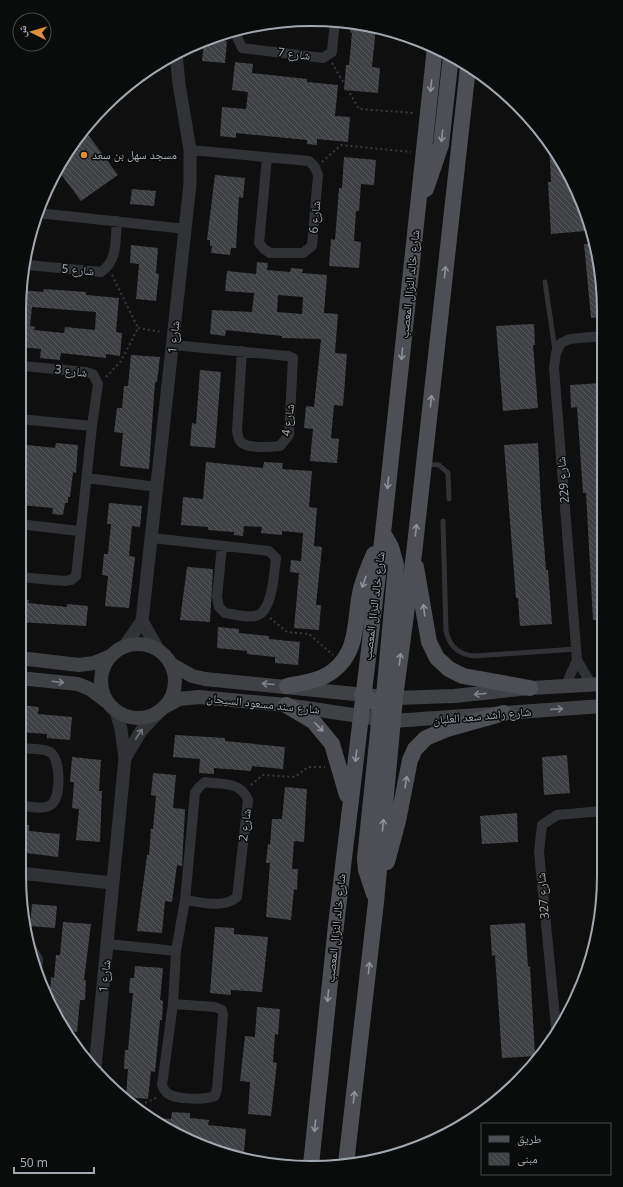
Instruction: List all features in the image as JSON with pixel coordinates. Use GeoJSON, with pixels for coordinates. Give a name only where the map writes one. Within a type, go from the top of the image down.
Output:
{"type":"FeatureCollection","features":[{"type":"Feature","properties":{"kind":"main road","name":"شارع خالد النزال المعصب"},"geometry":{"type":"LineString","coordinates":[[311,1161],[362,696],[383,533],[434,53]]}},
{"type":"Feature","properties":{"kind":"main road"},"geometry":{"type":"LineString","coordinates":[[418,208],[441,145],[450,62]]}},
{"type":"Feature","properties":{"kind":"main road"},"geometry":{"type":"LineString","coordinates":[[347,1159],[376,902],[386,720],[414,554],[467,72]]}},
{"type":"Feature","properties":{"kind":"main road"},"geometry":{"type":"LineString","coordinates":[[462,124],[476,78]]}},
{"type":"Feature","properties":{"kind":"main road"},"geometry":{"type":"LineString","coordinates":[[287,686],[316,680],[334,671],[348,654],[356,630],[361,589],[383,533]]}},
{"type":"Feature","properties":{"kind":"main road"},"geometry":{"type":"LineString","coordinates":[[383,533],[391,547],[396,565],[390,697]]}},
{"type":"Feature","properties":{"kind":"main road"},"geometry":{"type":"LineString","coordinates":[[414,554],[429,642],[437,658],[449,669],[463,676],[530,688]]}},
{"type":"Feature","properties":{"kind":"main road"},"geometry":{"type":"LineString","coordinates":[[26,659],[79,665],[94,663],[111,656],[124,647],[136,644],[148,646],[159,651],[171,664],[175,686],[172,696],[162,709],[147,717],[136,718],[126,716],[112,707],[90,689],[78,684],[26,679]]}},
{"type":"Feature","properties":{"kind":"main road"},"geometry":{"type":"LineString","coordinates":[[111,656],[104,666],[101,679],[103,691],[112,707]]}},
{"type":"Feature","properties":{"kind":"main road","name":"شارع سند مسعود السيحان"},"geometry":{"type":"LineString","coordinates":[[171,664],[192,676],[206,679],[287,686],[362,696]]}},
{"type":"Feature","properties":{"kind":"main road","name":"شارع راشد سعد العلبان"},"geometry":{"type":"LineString","coordinates":[[362,696],[454,696],[530,688],[597,684]]}},
{"type":"Feature","properties":{"kind":"main road"},"geometry":{"type":"LineString","coordinates":[[362,696],[375,702],[386,720]]}},
{"type":"Feature","properties":{"kind":"main road","name":"شارع سند مسعود السيحان"},"geometry":{"type":"LineString","coordinates":[[162,709],[179,700],[199,697],[286,705],[360,717]]}},
{"type":"Feature","properties":{"kind":"main road"},"geometry":{"type":"LineString","coordinates":[[286,705],[313,721],[322,729],[332,744],[340,766],[350,804]]}},
{"type":"Feature","properties":{"kind":"main road","name":"شارع راشد سعد العلبان"},"geometry":{"type":"LineString","coordinates":[[360,717],[386,720],[597,706]]}},
{"type":"Feature","properties":{"kind":"main road"},"geometry":{"type":"LineString","coordinates":[[376,902],[398,821],[410,760],[415,749],[426,738],[447,729],[504,713]]}},
{"type":"Feature","properties":{"kind":"street"},"geometry":{"type":"LineString","coordinates":[[329,56],[332,52],[334,27]]}},
{"type":"Feature","properties":{"kind":"street","name":"شارع 7"},"geometry":{"type":"LineString","coordinates":[[237,36],[242,48],[323,58],[329,56]]}},
{"type":"Feature","properties":{"kind":"street","name":"شارع 1"},"geometry":{"type":"LineString","coordinates":[[124,647],[142,621],[186,229],[190,150],[179,84],[177,60]]}},
{"type":"Feature","properties":{"kind":"street"},"geometry":{"type":"LineString","coordinates":[[190,150],[309,161],[315,167]]}},
{"type":"Feature","properties":{"kind":"street","name":"شارع 6"},"geometry":{"type":"LineString","coordinates":[[267,158],[259,243],[270,253],[303,253],[312,246],[318,175],[315,167]]}},
{"type":"Feature","properties":{"kind":"street"},"geometry":{"type":"LineString","coordinates":[[43,214],[186,229]]}},
{"type":"Feature","properties":{"kind":"street","name":"شارع 5"},"geometry":{"type":"LineString","coordinates":[[29,265],[101,272],[108,268],[114,259],[116,222]]}},
{"type":"Feature","properties":{"kind":"street"},"geometry":{"type":"LineString","coordinates":[[556,353],[561,343],[570,339],[597,336]]}},
{"type":"Feature","properties":{"kind":"street","name":"شارع 4"},"geometry":{"type":"LineString","coordinates":[[174,339],[293,358],[289,435],[280,446],[257,446],[243,444],[239,440],[237,431],[242,351]]}},
{"type":"Feature","properties":{"kind":"street","name":"شارع 229"},"geometry":{"type":"LineString","coordinates":[[556,353],[554,368],[577,660],[565,687]]}},
{"type":"Feature","properties":{"kind":"street","name":"شارع 3"},"geometry":{"type":"LineString","coordinates":[[26,366],[86,372],[93,374],[98,384],[76,576],[71,580],[65,581],[26,578]]}},
{"type":"Feature","properties":{"kind":"street"},"geometry":{"type":"LineString","coordinates":[[26,420],[92,426]]}},
{"type":"Feature","properties":{"kind":"street"},"geometry":{"type":"LineString","coordinates":[[87,478],[157,487]]}},
{"type":"Feature","properties":{"kind":"street"},"geometry":{"type":"LineString","coordinates":[[26,525],[80,531]]}},
{"type":"Feature","properties":{"kind":"street"},"geometry":{"type":"LineString","coordinates":[[152,538],[269,551],[273,553],[276,558],[269,604],[263,612],[256,616],[225,613],[219,607],[217,597],[222,546]]}},
{"type":"Feature","properties":{"kind":"street"},"geometry":{"type":"LineString","coordinates":[[142,621],[159,651]]}},
{"type":"Feature","properties":{"kind":"street","name":"شارع 229"},"geometry":{"type":"LineString","coordinates":[[577,660],[597,684]]}},
{"type":"Feature","properties":{"kind":"street","name":"شارع 1"},"geometry":{"type":"LineString","coordinates":[[96,1062],[125,758],[121,729],[112,707]]}},
{"type":"Feature","properties":{"kind":"street","name":"شارع 1"},"geometry":{"type":"LineString","coordinates":[[125,758],[141,731],[162,709]]}},
{"type":"Feature","properties":{"kind":"street"},"geometry":{"type":"LineString","coordinates":[[26,749],[49,752],[55,757],[58,766],[57,796],[52,804],[44,808],[26,806]]}},
{"type":"Feature","properties":{"kind":"street","name":"شارع 2"},"geometry":{"type":"LineString","coordinates":[[166,1092],[162,1085],[173,1004],[176,951],[185,900],[195,793],[205,782],[237,786],[244,791],[248,800],[237,897],[232,901],[221,904],[185,900]]}},
{"type":"Feature","properties":{"kind":"street","name":"شارع 327"},"geometry":{"type":"LineString","coordinates":[[556,1023],[539,852],[542,825],[557,815],[597,812]]}},
{"type":"Feature","properties":{"kind":"street"},"geometry":{"type":"LineString","coordinates":[[26,873],[112,883]]}},
{"type":"Feature","properties":{"kind":"street"},"geometry":{"type":"LineString","coordinates":[[108,944],[176,951]]}},
{"type":"Feature","properties":{"kind":"street"},"geometry":{"type":"LineString","coordinates":[[166,1092],[175,1097],[208,1099],[215,1096],[217,1089],[222,1030],[222,1010],[215,1007],[173,1004]]}},
{"type":"Feature","properties":{"kind":"lane"},"geometry":{"type":"LineString","coordinates":[[545,282],[556,353]]}},
{"type":"Feature","properties":{"kind":"lane"},"geometry":{"type":"LineString","coordinates":[[424,464],[439,465],[448,473],[449,499]]}},
{"type":"Feature","properties":{"kind":"lane"},"geometry":{"type":"LineString","coordinates":[[443,521],[446,631],[448,641],[455,649],[464,655],[474,656],[576,649]]}},
{"type":"Feature","properties":{"kind":"path"},"geometry":{"type":"LineString","coordinates":[[329,56],[359,109],[428,114]]}},
{"type":"Feature","properties":{"kind":"path"},"geometry":{"type":"LineString","coordinates":[[315,167],[341,145],[424,153]]}},
{"type":"Feature","properties":{"kind":"path"},"geometry":{"type":"LineString","coordinates":[[108,268],[138,328],[174,339]]}},
{"type":"Feature","properties":{"kind":"path"},"geometry":{"type":"LineString","coordinates":[[98,384],[121,361],[138,328]]}},
{"type":"Feature","properties":{"kind":"path"},"geometry":{"type":"LineString","coordinates":[[263,612],[288,632],[309,634],[342,662]]}},
{"type":"Feature","properties":{"kind":"path"},"geometry":{"type":"LineString","coordinates":[[244,791],[263,775],[295,777],[308,767],[340,766]]}},
{"type":"Feature","properties":{"kind":"path"},"geometry":{"type":"LineString","coordinates":[[141,1104],[166,1092]]}},
{"type":"Feature","properties":{"kind":"building"},"geometry":{"type":"Polygon","coordinates":[[[350,28],[375,33],[372,67],[380,68],[378,93],[344,90],[346,65],[349,65],[352,33],[350,32],[350,28]]]}},
{"type":"Feature","properties":{"kind":"building"},"geometry":{"type":"Polygon","coordinates":[[[223,40],[227,41],[225,63],[202,61],[203,47],[223,40]]]}},
{"type":"Feature","properties":{"kind":"building"},"geometry":{"type":"Polygon","coordinates":[[[235,62],[253,64],[252,73],[307,79],[307,82],[338,85],[335,116],[350,117],[348,142],[317,139],[317,145],[307,144],[307,140],[236,133],[236,138],[220,136],[222,107],[246,109],[248,92],[232,90],[235,62]]]}},
{"type":"Feature","properties":{"kind":"building","name":"مسجد سهل بن سعد"},"geometry":{"type":"Polygon","coordinates":[[[88,134],[118,175],[81,201],[61,174],[88,134]]]}},
{"type":"Feature","properties":{"kind":"building"},"geometry":{"type":"Polygon","coordinates":[[[550,154],[568,185],[585,231],[551,234],[548,182],[551,182],[550,154]]]}},
{"type":"Feature","properties":{"kind":"building"},"geometry":{"type":"Polygon","coordinates":[[[344,157],[376,160],[374,185],[361,184],[359,211],[356,211],[354,241],[361,242],[359,268],[329,266],[331,239],[335,240],[339,188],[342,188],[344,157]]]}},
{"type":"Feature","properties":{"kind":"building"},"geometry":{"type":"Polygon","coordinates":[[[215,175],[245,178],[243,198],[239,197],[236,248],[231,248],[230,255],[211,253],[212,246],[210,246],[210,240],[207,240],[215,175]]]}},
{"type":"Feature","properties":{"kind":"building"},"geometry":{"type":"Polygon","coordinates":[[[132,189],[156,191],[154,206],[130,204],[132,189]]]}},
{"type":"Feature","properties":{"kind":"building"},"geometry":{"type":"Polygon","coordinates":[[[584,244],[589,244],[595,274],[597,317],[591,318],[584,244]]]}},
{"type":"Feature","properties":{"kind":"building"},"geometry":{"type":"Polygon","coordinates":[[[131,245],[158,248],[156,273],[159,274],[156,301],[136,299],[139,264],[130,263],[131,245]]]}},
{"type":"Feature","properties":{"kind":"building"},"geometry":{"type":"Polygon","coordinates":[[[257,262],[268,263],[267,270],[290,272],[291,268],[303,269],[302,273],[327,275],[324,313],[338,314],[335,353],[347,354],[343,406],[334,405],[331,438],[339,439],[337,463],[310,461],[313,429],[304,428],[306,406],[314,407],[321,339],[282,338],[282,336],[226,330],[225,336],[210,334],[212,310],[252,312],[254,293],[225,291],[227,271],[256,274],[257,262]],[[278,295],[277,312],[302,314],[303,297],[278,295]]]}},
{"type":"Feature","properties":{"kind":"building"},"geometry":{"type":"Polygon","coordinates":[[[44,289],[86,292],[86,295],[119,298],[116,332],[122,333],[120,356],[106,354],[106,358],[61,353],[60,360],[40,358],[41,349],[26,348],[27,291],[43,292],[44,289]],[[32,307],[30,326],[35,327],[34,330],[64,333],[65,327],[95,330],[96,312],[32,307]]]}},
{"type":"Feature","properties":{"kind":"building"},"geometry":{"type":"Polygon","coordinates":[[[534,324],[535,345],[533,345],[538,408],[503,411],[496,326],[534,324]]]}},
{"type":"Feature","properties":{"kind":"building"},"geometry":{"type":"Polygon","coordinates":[[[131,355],[160,357],[157,382],[155,382],[149,469],[120,466],[123,433],[114,432],[117,408],[122,408],[124,386],[128,386],[131,355]]]}},
{"type":"Feature","properties":{"kind":"building"},"geometry":{"type":"Polygon","coordinates":[[[200,370],[221,372],[215,448],[190,446],[192,423],[196,424],[200,370]]]}},
{"type":"Feature","properties":{"kind":"building"},"geometry":{"type":"Polygon","coordinates":[[[597,383],[597,620],[593,620],[586,493],[583,493],[577,407],[571,408],[570,385],[597,383]]]}},
{"type":"Feature","properties":{"kind":"building"},"geometry":{"type":"Polygon","coordinates":[[[56,443],[78,445],[76,473],[73,472],[70,497],[68,497],[68,503],[65,503],[63,515],[52,514],[53,508],[26,505],[26,445],[55,448],[56,443]]]}},
{"type":"Feature","properties":{"kind":"building"},"geometry":{"type":"Polygon","coordinates":[[[538,443],[541,506],[552,624],[520,626],[518,598],[516,598],[504,445],[538,443]]]}},
{"type":"Feature","properties":{"kind":"building"},"geometry":{"type":"Polygon","coordinates":[[[206,462],[263,468],[264,462],[283,463],[282,469],[312,471],[309,507],[317,508],[314,546],[322,547],[316,605],[321,605],[319,630],[294,628],[299,573],[290,572],[291,560],[301,561],[303,533],[282,531],[282,535],[261,533],[262,527],[244,526],[243,536],[234,535],[234,532],[208,530],[208,527],[181,525],[183,497],[203,499],[206,462]]]}},
{"type":"Feature","properties":{"kind":"building"},"geometry":{"type":"Polygon","coordinates":[[[109,503],[142,506],[140,527],[132,526],[129,556],[135,557],[129,608],[105,606],[108,576],[102,575],[104,554],[108,554],[111,524],[107,524],[109,503]]]}},
{"type":"Feature","properties":{"kind":"building"},"geometry":{"type":"Polygon","coordinates":[[[187,567],[213,569],[210,622],[180,620],[187,567]]]}},
{"type":"Feature","properties":{"kind":"building"},"geometry":{"type":"Polygon","coordinates":[[[26,600],[29,600],[28,603],[67,607],[67,604],[88,606],[86,626],[26,622],[26,600]]]}},
{"type":"Feature","properties":{"kind":"building"},"geometry":{"type":"Polygon","coordinates":[[[218,627],[239,629],[239,633],[269,636],[269,639],[300,642],[298,665],[275,663],[275,657],[247,654],[247,651],[217,648],[218,627]]]}},
{"type":"Feature","properties":{"kind":"building"},"geometry":{"type":"Polygon","coordinates":[[[26,706],[39,707],[38,714],[72,717],[70,740],[47,738],[47,734],[26,732],[26,706]]]}},
{"type":"Feature","properties":{"kind":"building"},"geometry":{"type":"Polygon","coordinates":[[[175,735],[225,738],[225,741],[285,747],[283,769],[252,766],[251,771],[214,768],[214,774],[199,773],[200,759],[173,757],[175,735]]]}},
{"type":"Feature","properties":{"kind":"building"},"geometry":{"type":"Polygon","coordinates":[[[567,755],[570,793],[544,795],[542,757],[567,755]]]}},
{"type":"Feature","properties":{"kind":"building"},"geometry":{"type":"Polygon","coordinates":[[[72,757],[101,760],[99,791],[102,791],[100,842],[76,840],[79,809],[72,808],[74,782],[70,782],[72,757]]]}},
{"type":"Feature","properties":{"kind":"building"},"geometry":{"type":"Polygon","coordinates":[[[153,773],[176,775],[173,808],[185,809],[182,866],[177,865],[172,902],[165,901],[162,933],[137,931],[147,855],[149,855],[151,829],[153,829],[156,796],[151,795],[153,773]]]}},
{"type":"Feature","properties":{"kind":"building"},"geometry":{"type":"Polygon","coordinates":[[[285,787],[307,789],[304,842],[294,841],[292,869],[298,869],[297,890],[294,889],[291,920],[266,917],[270,863],[266,863],[268,844],[270,845],[272,819],[282,819],[285,787]]]}},
{"type":"Feature","properties":{"kind":"building"},"geometry":{"type":"Polygon","coordinates":[[[517,813],[518,842],[482,844],[480,816],[517,813]]]}},
{"type":"Feature","properties":{"kind":"building"},"geometry":{"type":"Polygon","coordinates":[[[26,825],[29,825],[29,831],[60,834],[58,857],[26,853],[26,825]]]}},
{"type":"Feature","properties":{"kind":"building"},"geometry":{"type":"Polygon","coordinates":[[[32,904],[57,906],[55,928],[30,925],[32,904]]]}},
{"type":"Feature","properties":{"kind":"building"},"geometry":{"type":"Polygon","coordinates":[[[63,922],[91,924],[84,980],[86,980],[85,1000],[80,1000],[77,1032],[72,1031],[55,1002],[55,997],[53,997],[50,991],[51,977],[54,978],[56,955],[60,955],[63,922]]]}},
{"type":"Feature","properties":{"kind":"building"},"geometry":{"type":"Polygon","coordinates":[[[525,923],[528,967],[530,966],[535,1053],[532,1056],[502,1058],[495,955],[492,956],[490,925],[525,923]]]}},
{"type":"Feature","properties":{"kind":"building"},"geometry":{"type":"Polygon","coordinates":[[[215,927],[234,928],[234,934],[268,937],[262,992],[231,990],[231,995],[210,993],[215,927]]]}},
{"type":"Feature","properties":{"kind":"building"},"geometry":{"type":"Polygon","coordinates":[[[135,966],[163,968],[160,1000],[163,1001],[162,1020],[160,1020],[155,1072],[151,1071],[148,1099],[132,1098],[126,1093],[128,1069],[124,1069],[125,1050],[128,1050],[133,993],[129,993],[130,978],[134,978],[135,966]]]}},
{"type":"Feature","properties":{"kind":"building"},"geometry":{"type":"Polygon","coordinates":[[[257,1007],[280,1009],[278,1035],[275,1034],[273,1062],[277,1063],[271,1116],[248,1114],[250,1082],[240,1081],[245,1036],[255,1037],[257,1007]]]}},
{"type":"Feature","properties":{"kind":"building"},"geometry":{"type":"Polygon","coordinates":[[[172,1112],[190,1113],[190,1118],[209,1120],[208,1125],[246,1129],[244,1153],[220,1146],[185,1132],[162,1119],[171,1119],[172,1112]]]}},
{"type":"Feature","properties":{"kind":"place","name":"مسجد سهل بن سعد"},"geometry":{"type":"Point","coordinates":[84,155]}}]}
